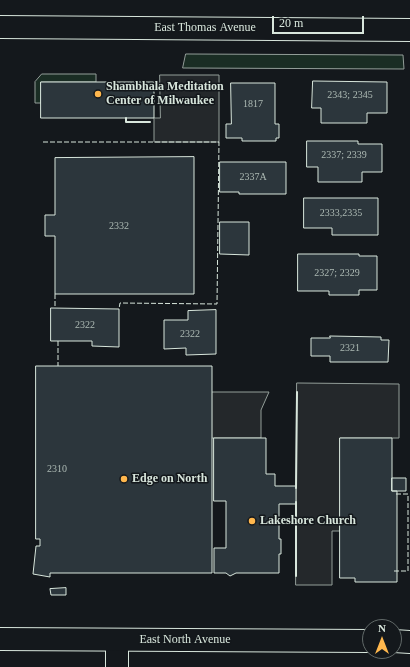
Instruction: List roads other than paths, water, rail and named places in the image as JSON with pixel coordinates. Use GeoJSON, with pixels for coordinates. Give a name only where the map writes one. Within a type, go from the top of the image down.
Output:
{"type":"FeatureCollection","features":[{"type":"Feature","properties":{"kind":"street","name":"East Thomas Avenue"},"geometry":{"type":"LineString","coordinates":[[0,27],[410,30]]}},
{"type":"Feature","properties":{"kind":"street","name":"East North Avenue"},"geometry":{"type":"LineString","coordinates":[[0,640],[362,641]]}},
{"type":"Feature","properties":{"kind":"street"},"geometry":{"type":"LineString","coordinates":[[117,640],[117,667]]}},
{"type":"Feature","properties":{"kind":"place","name":"Shambhala Meditation Center of Milwaukee"},"geometry":{"type":"Point","coordinates":[98,94]}},
{"type":"Feature","properties":{"kind":"place","name":"Edge on North"},"geometry":{"type":"Point","coordinates":[124,479]}},
{"type":"Feature","properties":{"kind":"place","name":"Lakeshore Church"},"geometry":{"type":"Point","coordinates":[252,521]}}]}
